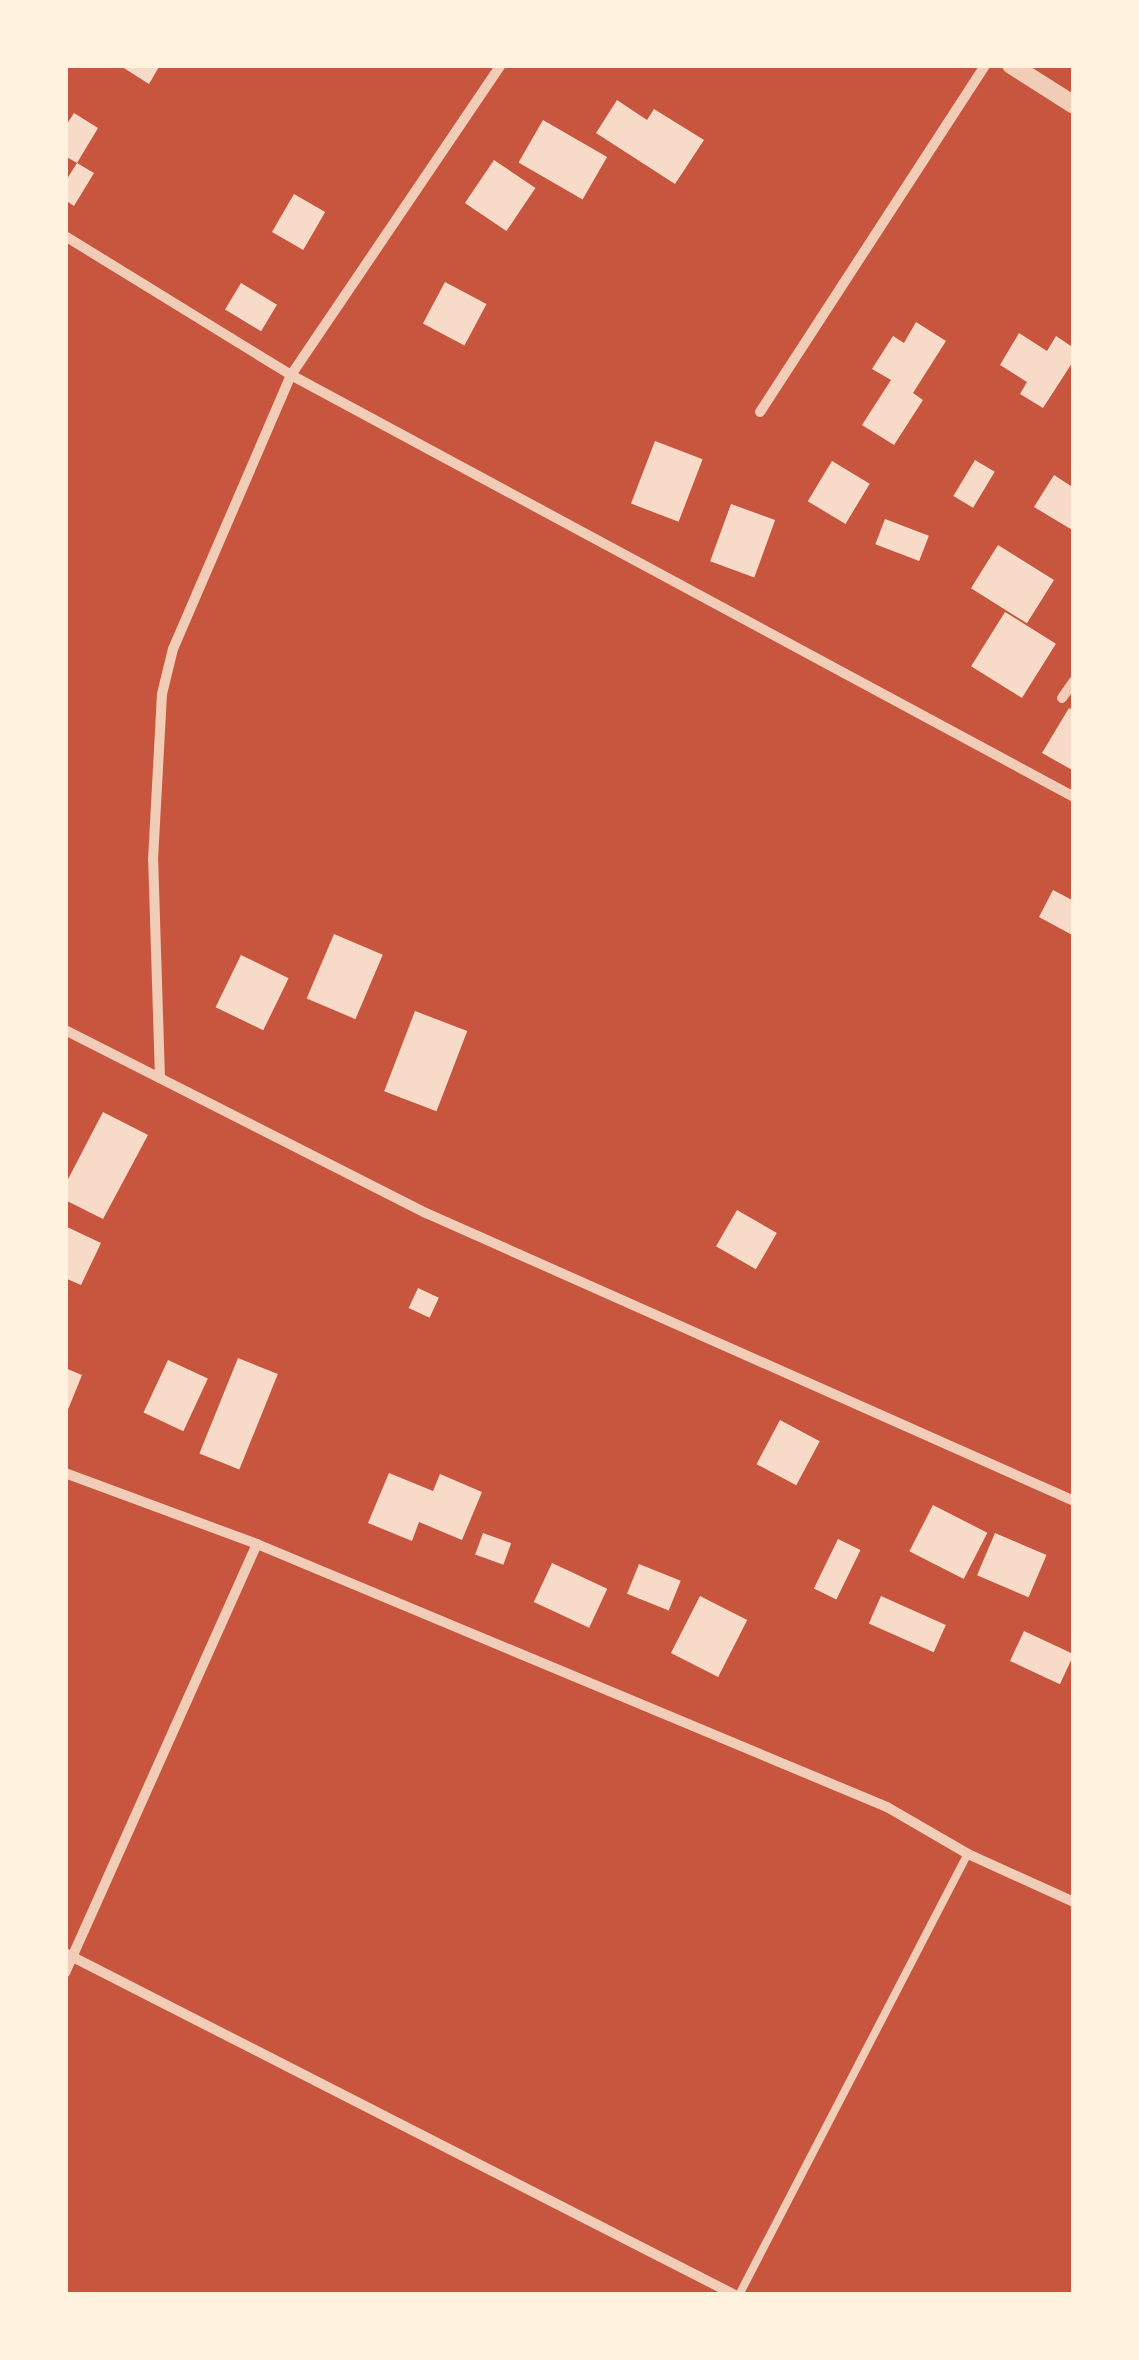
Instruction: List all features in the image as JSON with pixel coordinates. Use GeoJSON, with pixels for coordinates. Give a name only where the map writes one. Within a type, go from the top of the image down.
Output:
{"type":"FeatureCollection","features":[{"type":"Feature","properties":{"kind":"street"},"geometry":{"type":"LineString","coordinates":[[160,1078],[151,916],[162,694],[173,649],[292,375],[501,65]]}},
{"type":"Feature","properties":{"kind":"street"},"geometry":{"type":"LineString","coordinates":[[760,412],[985,65]]}},
{"type":"Feature","properties":{"kind":"street"},"geometry":{"type":"LineString","coordinates":[[1010,65],[1074,105]]}},
{"type":"Feature","properties":{"kind":"street"},"geometry":{"type":"LineString","coordinates":[[65,236],[292,375],[1074,797]]}},
{"type":"Feature","properties":{"kind":"street"},"geometry":{"type":"LineString","coordinates":[[1062,698],[1074,681]]}},
{"type":"Feature","properties":{"kind":"street"},"geometry":{"type":"LineString","coordinates":[[65,1030],[426,1213],[1074,1501]]}},
{"type":"Feature","properties":{"kind":"street"},"geometry":{"type":"LineString","coordinates":[[65,1473],[257,1544],[887,1807],[968,1854],[1074,1902]]}},
{"type":"Feature","properties":{"kind":"street"},"geometry":{"type":"LineString","coordinates":[[65,1973],[69,1955],[257,1544]]}},
{"type":"Feature","properties":{"kind":"street"},"geometry":{"type":"LineString","coordinates":[[69,1955],[737,2295]]}},
{"type":"Feature","properties":{"kind":"lane"},"geometry":{"type":"LineString","coordinates":[[737,2295],[968,1854]]}},
{"type":"Feature","properties":{"kind":"building"},"geometry":{"type":"Polygon","coordinates":[[[119,65],[160,65],[149,84],[119,65]]]}},
{"type":"Feature","properties":{"kind":"building"},"geometry":{"type":"Polygon","coordinates":[[[617,100],[647,120],[654,109],[704,140],[675,184],[596,133],[617,100]]]}},
{"type":"Feature","properties":{"kind":"building"},"geometry":{"type":"Polygon","coordinates":[[[74,113],[98,128],[77,163],[65,156],[65,127],[74,113]]]}},
{"type":"Feature","properties":{"kind":"building"},"geometry":{"type":"Polygon","coordinates":[[[543,120],[607,157],[583,199],[518,162],[543,120]]]}},
{"type":"Feature","properties":{"kind":"building"},"geometry":{"type":"Polygon","coordinates":[[[494,160],[535,188],[506,231],[465,203],[494,160]]]}},
{"type":"Feature","properties":{"kind":"building"},"geometry":{"type":"Polygon","coordinates":[[[77,163],[94,173],[74,206],[65,200],[65,182],[77,163]]]}},
{"type":"Feature","properties":{"kind":"building"},"geometry":{"type":"Polygon","coordinates":[[[294,194],[325,212],[303,250],[272,232],[294,194]]]}},
{"type":"Feature","properties":{"kind":"building"},"geometry":{"type":"Polygon","coordinates":[[[445,282],[486,304],[464,346],[423,323],[445,282]]]}},
{"type":"Feature","properties":{"kind":"building"},"geometry":{"type":"Polygon","coordinates":[[[241,283],[277,305],[261,331],[225,310],[241,283]]]}},
{"type":"Feature","properties":{"kind":"building"},"geometry":{"type":"Polygon","coordinates":[[[916,322],[946,341],[913,393],[923,400],[894,445],[862,425],[891,380],[872,369],[893,336],[904,343],[916,322]]]}},
{"type":"Feature","properties":{"kind":"building"},"geometry":{"type":"Polygon","coordinates":[[[1019,333],[1047,351],[1056,336],[1074,348],[1074,360],[1043,408],[1020,394],[1027,382],[1000,365],[1019,333]]]}},
{"type":"Feature","properties":{"kind":"building"},"geometry":{"type":"Polygon","coordinates":[[[655,441],[703,459],[679,522],[631,504],[655,441]]]}},
{"type":"Feature","properties":{"kind":"building"},"geometry":{"type":"Polygon","coordinates":[[[975,460],[995,472],[973,508],[953,496],[975,460]]]}},
{"type":"Feature","properties":{"kind":"building"},"geometry":{"type":"Polygon","coordinates":[[[832,461],[870,484],[846,524],[808,501],[832,461]]]}},
{"type":"Feature","properties":{"kind":"building"},"geometry":{"type":"Polygon","coordinates":[[[1054,475],[1074,488],[1074,531],[1034,507],[1054,475]]]}},
{"type":"Feature","properties":{"kind":"building"},"geometry":{"type":"Polygon","coordinates":[[[731,504],[775,520],[754,577],[710,561],[731,504]]]}},
{"type":"Feature","properties":{"kind":"building"},"geometry":{"type":"Polygon","coordinates":[[[885,519],[929,536],[919,561],[875,544],[885,519]]]}},
{"type":"Feature","properties":{"kind":"building"},"geometry":{"type":"Polygon","coordinates":[[[998,545],[1054,580],[1027,623],[971,588],[998,545]]]}},
{"type":"Feature","properties":{"kind":"building"},"geometry":{"type":"Polygon","coordinates":[[[1005,612],[1056,644],[1022,698],[971,666],[1005,612]]]}},
{"type":"Feature","properties":{"kind":"building"},"geometry":{"type":"Polygon","coordinates":[[[1069,708],[1074,711],[1074,771],[1042,753],[1069,708]]]}},
{"type":"Feature","properties":{"kind":"building"},"geometry":{"type":"Polygon","coordinates":[[[1053,890],[1074,901],[1074,936],[1039,917],[1053,890]]]}},
{"type":"Feature","properties":{"kind":"building"},"geometry":{"type":"Polygon","coordinates":[[[334,934],[383,955],[355,1019],[307,998],[334,934]]]}},
{"type":"Feature","properties":{"kind":"building"},"geometry":{"type":"Polygon","coordinates":[[[241,955],[289,978],[263,1030],[216,1007],[241,955]]]}},
{"type":"Feature","properties":{"kind":"building"},"geometry":{"type":"Polygon","coordinates":[[[415,1011],[467,1031],[436,1111],[384,1091],[415,1011]]]}},
{"type":"Feature","properties":{"kind":"building"},"geometry":{"type":"Polygon","coordinates":[[[103,1112],[148,1135],[103,1219],[65,1200],[65,1185],[103,1112]]]}},
{"type":"Feature","properties":{"kind":"building"},"geometry":{"type":"Polygon","coordinates":[[[737,1210],[777,1233],[756,1269],[716,1246],[737,1210]]]}},
{"type":"Feature","properties":{"kind":"building"},"geometry":{"type":"Polygon","coordinates":[[[65,1226],[101,1243],[81,1285],[65,1278],[65,1226]]]}},
{"type":"Feature","properties":{"kind":"building"},"geometry":{"type":"Polygon","coordinates":[[[418,1288],[439,1298],[430,1318],[409,1308],[418,1288]]]}},
{"type":"Feature","properties":{"kind":"building"},"geometry":{"type":"Polygon","coordinates":[[[238,1358],[278,1374],[239,1470],[199,1453],[238,1358]]]}},
{"type":"Feature","properties":{"kind":"building"},"geometry":{"type":"Polygon","coordinates":[[[168,1360],[208,1379],[183,1431],[143,1413],[168,1360]]]}},
{"type":"Feature","properties":{"kind":"building"},"geometry":{"type":"Polygon","coordinates":[[[65,1368],[82,1375],[65,1417],[65,1368]]]}},
{"type":"Feature","properties":{"kind":"building"},"geometry":{"type":"Polygon","coordinates":[[[780,1420],[820,1441],[796,1485],[757,1464],[780,1420]]]}},
{"type":"Feature","properties":{"kind":"building"},"geometry":{"type":"Polygon","coordinates":[[[389,1473],[433,1491],[440,1474],[482,1492],[462,1540],[419,1522],[412,1541],[368,1523],[389,1473]]]}},
{"type":"Feature","properties":{"kind":"building"},"geometry":{"type":"Polygon","coordinates":[[[933,1505],[987,1533],[964,1579],[909,1551],[933,1505]]]}},
{"type":"Feature","properties":{"kind":"building"},"geometry":{"type":"Polygon","coordinates":[[[483,1533],[511,1543],[503,1565],[475,1555],[483,1533]]]}},
{"type":"Feature","properties":{"kind":"building"},"geometry":{"type":"Polygon","coordinates":[[[995,1533],[1047,1555],[1029,1597],[977,1575],[995,1533]]]}},
{"type":"Feature","properties":{"kind":"building"},"geometry":{"type":"Polygon","coordinates":[[[838,1539],[860,1550],[836,1599],[814,1588],[838,1539]]]}},
{"type":"Feature","properties":{"kind":"building"},"geometry":{"type":"Polygon","coordinates":[[[552,1563],[607,1589],[589,1628],[534,1602],[552,1563]]]}},
{"type":"Feature","properties":{"kind":"building"},"geometry":{"type":"Polygon","coordinates":[[[639,1564],[681,1581],[669,1611],[627,1594],[639,1564]]]}},
{"type":"Feature","properties":{"kind":"building"},"geometry":{"type":"Polygon","coordinates":[[[700,1596],[747,1620],[718,1677],[671,1653],[700,1596]]]}},
{"type":"Feature","properties":{"kind":"building"},"geometry":{"type":"Polygon","coordinates":[[[881,1596],[946,1625],[934,1652],[869,1623],[881,1596]]]}},
{"type":"Feature","properties":{"kind":"building"},"geometry":{"type":"Polygon","coordinates":[[[1024,1631],[1074,1654],[1060,1684],[1010,1661],[1024,1631]]]}}]}
